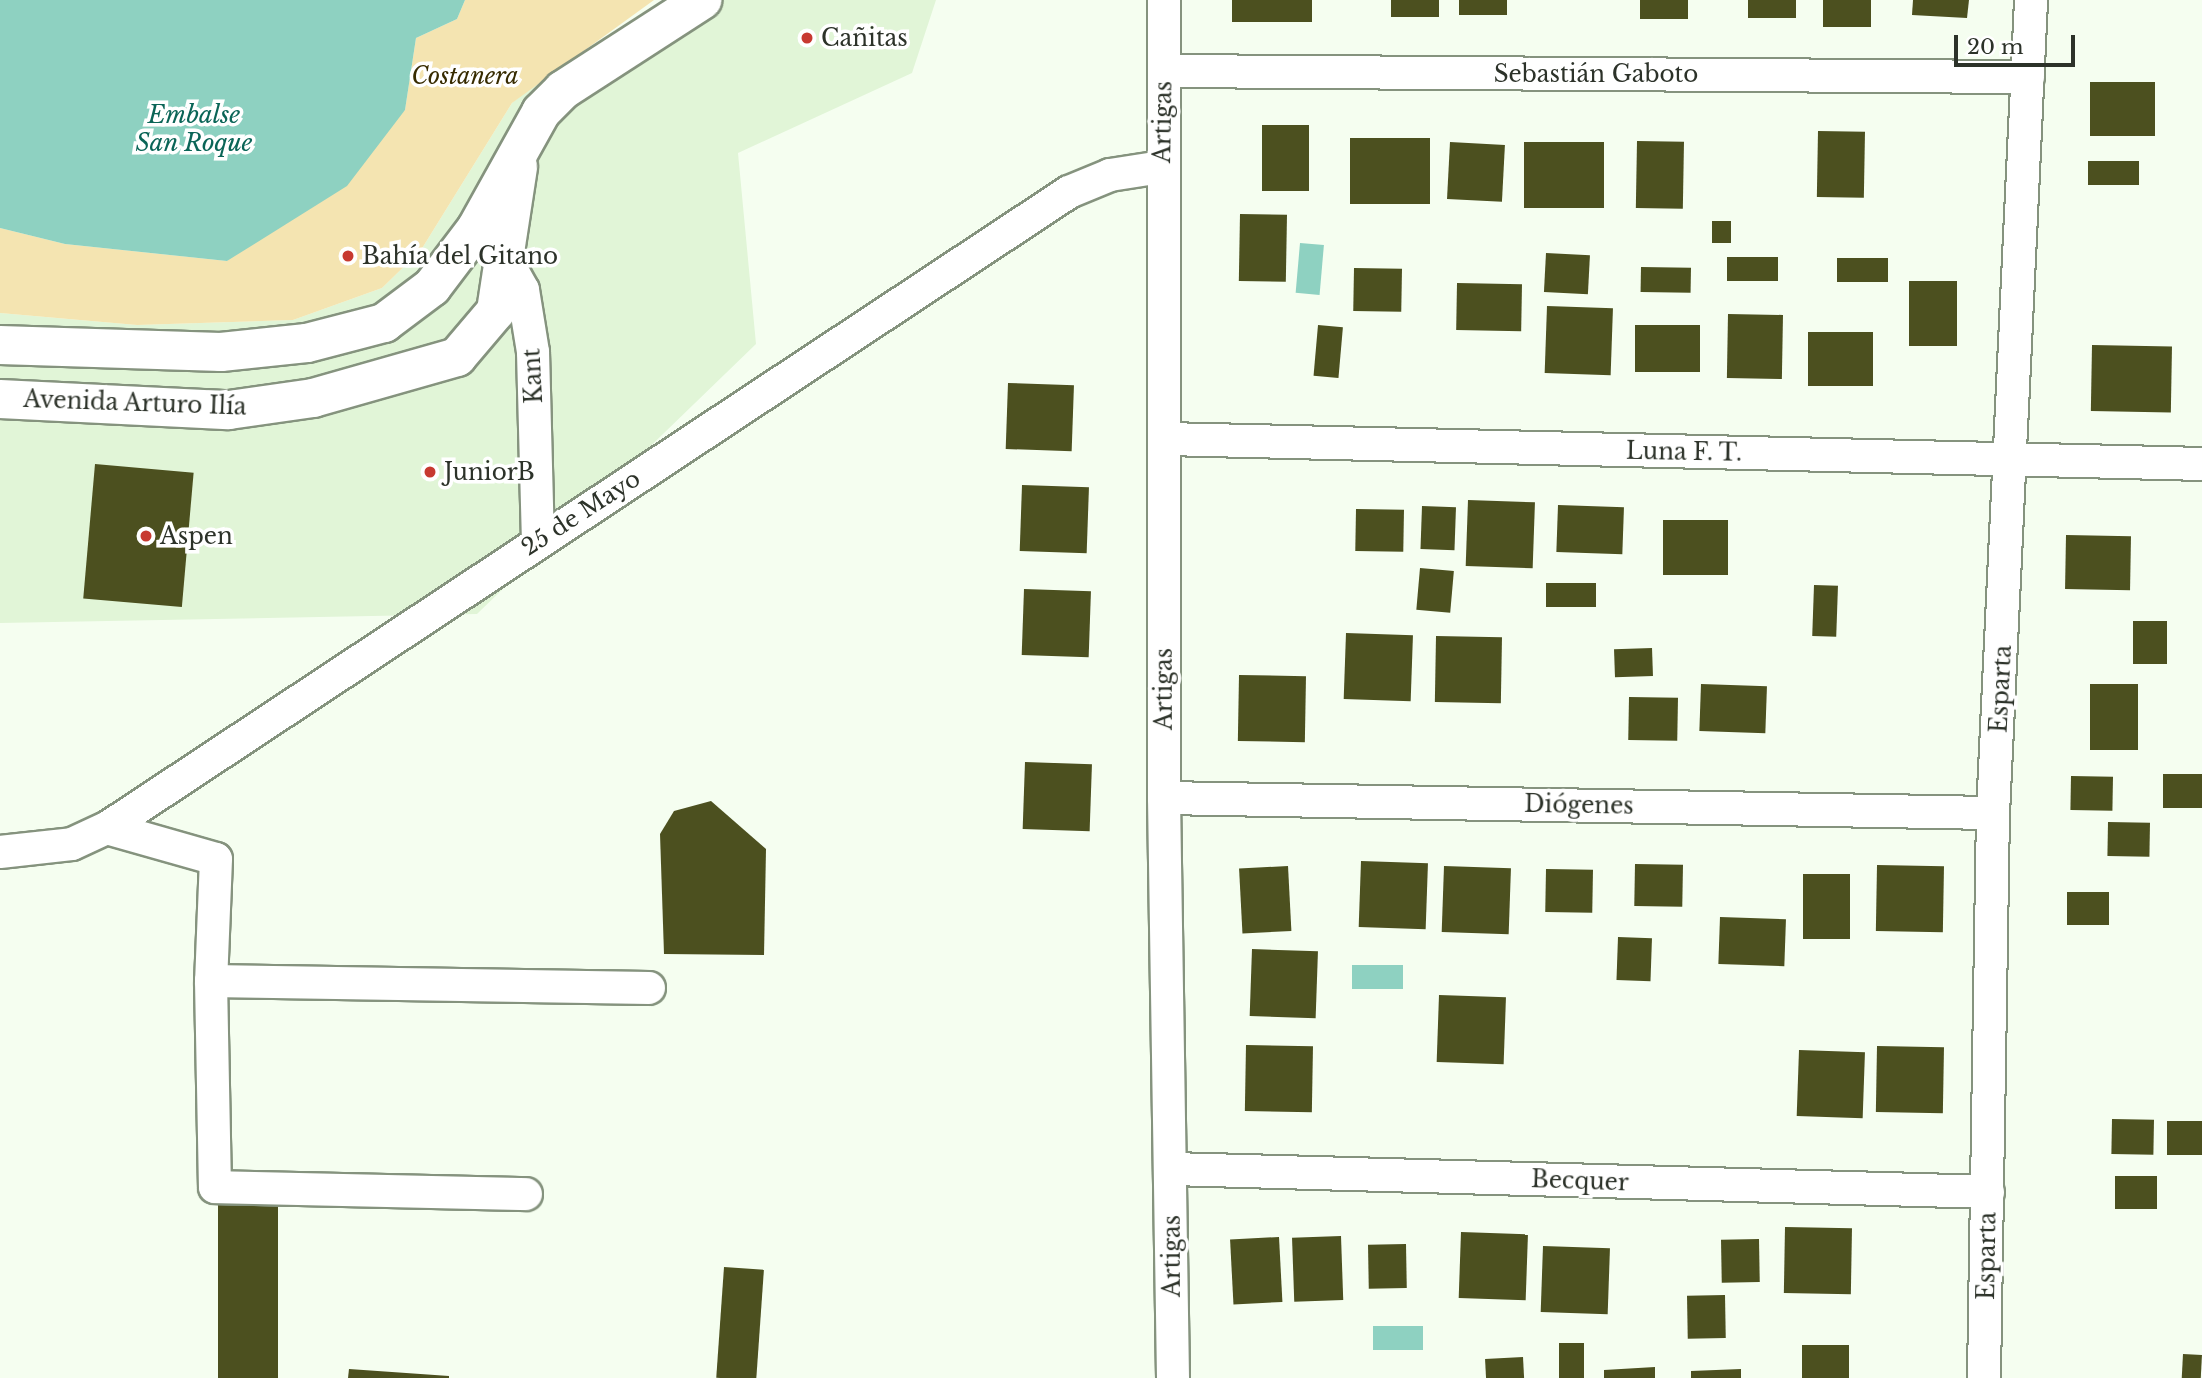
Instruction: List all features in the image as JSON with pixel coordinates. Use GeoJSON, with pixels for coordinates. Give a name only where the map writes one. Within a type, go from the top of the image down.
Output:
{"type":"FeatureCollection","features":[{"type":"Feature","properties":{"kind":"main road"},"geometry":{"type":"LineString","coordinates":[[0,345],[153,352],[307,343],[384,323],[409,309],[476,229],[520,147],[563,90],[702,0]]}},
{"type":"Feature","properties":{"kind":"main road","name":"Avenida Arturo Ilía"},"geometry":{"type":"LineString","coordinates":[[0,399],[229,410],[313,398],[434,368],[482,335],[496,312],[508,257],[520,147]]}},
{"type":"Feature","properties":{"kind":"street","name":"Artigas"},"geometry":{"type":"LineString","coordinates":[[1164,0],[1161,167],[1166,439],[1164,798],[1172,1169],[1173,1378]]}},
{"type":"Feature","properties":{"kind":"street","name":"Esparta"},"geometry":{"type":"LineString","coordinates":[[1984,1378],[1993,813],[2014,460],[2031,0]]}},
{"type":"Feature","properties":{"kind":"street","name":"Sebastián Gaboto"},"geometry":{"type":"LineString","coordinates":[[1164,71],[2028,77]]}},
{"type":"Feature","properties":{"kind":"street","name":"25 de Mayo"},"geometry":{"type":"LineString","coordinates":[[0,852],[72,844],[107,828],[1069,192],[1110,175],[1161,167]]}},
{"type":"Feature","properties":{"kind":"street","name":"Kant"},"geometry":{"type":"LineString","coordinates":[[476,229],[508,257],[523,290],[533,352],[538,542]]}},
{"type":"Feature","properties":{"kind":"street","name":"Luna F. T."},"geometry":{"type":"LineString","coordinates":[[1166,439],[2202,464]]}},
{"type":"Feature","properties":{"kind":"street","name":"Diógenes"},"geometry":{"type":"LineString","coordinates":[[1164,798],[1993,813]]}},
{"type":"Feature","properties":{"kind":"street"},"geometry":{"type":"LineString","coordinates":[[107,828],[216,859],[211,981],[215,1187],[526,1194]]}},
{"type":"Feature","properties":{"kind":"street"},"geometry":{"type":"LineString","coordinates":[[211,981],[649,988]]}},
{"type":"Feature","properties":{"kind":"street","name":"Becquer"},"geometry":{"type":"LineString","coordinates":[[1172,1169],[1988,1192]]}},
{"type":"Feature","properties":{"kind":"shaded area"},"geometry":{"type":"Polygon","coordinates":[[[713,0],[936,0],[912,73],[738,153],[756,344],[477,614],[0,623],[0,313],[137,325],[293,320],[382,288],[421,250],[512,103],[555,66],[713,0]]]}},
{"type":"Feature","properties":{"kind":"green space","name":"Costanera"},"geometry":{"type":"Polygon","coordinates":[[[465,0],[654,0],[512,103],[421,250],[382,288],[293,320],[137,325],[0,313],[0,228],[65,244],[227,261],[405,110],[416,38],[457,19],[465,0]]]}},
{"type":"Feature","properties":{"kind":"water","name":"Embalse San Roque"},"geometry":{"type":"Polygon","coordinates":[[[0,0],[465,0],[457,19],[416,38],[405,110],[347,186],[227,261],[65,244],[0,228],[0,0]]]}},
{"type":"Feature","properties":{"kind":"water"},"geometry":{"type":"Polygon","coordinates":[[[1300,243],[1324,245],[1320,295],[1296,293],[1300,243]]]}},
{"type":"Feature","properties":{"kind":"water"},"geometry":{"type":"Polygon","coordinates":[[[1352,965],[1403,965],[1403,989],[1352,989],[1352,965]]]}},
{"type":"Feature","properties":{"kind":"water"},"geometry":{"type":"Polygon","coordinates":[[[1373,1326],[1423,1326],[1423,1350],[1373,1350],[1373,1326]]]}},
{"type":"Feature","properties":{"kind":"building"},"geometry":{"type":"Polygon","coordinates":[[[1232,0],[1312,0],[1312,22],[1232,22],[1232,0]]]}},
{"type":"Feature","properties":{"kind":"building"},"geometry":{"type":"Polygon","coordinates":[[[1391,0],[1439,0],[1439,17],[1391,17],[1391,0]]]}},
{"type":"Feature","properties":{"kind":"building"},"geometry":{"type":"Polygon","coordinates":[[[1459,0],[1507,0],[1507,15],[1459,15],[1459,0]]]}},
{"type":"Feature","properties":{"kind":"building"},"geometry":{"type":"Polygon","coordinates":[[[1640,0],[1688,0],[1688,19],[1640,19],[1640,0]]]}},
{"type":"Feature","properties":{"kind":"building"},"geometry":{"type":"Polygon","coordinates":[[[1748,0],[1796,0],[1796,18],[1748,18],[1748,0]]]}},
{"type":"Feature","properties":{"kind":"building"},"geometry":{"type":"Polygon","coordinates":[[[1823,0],[1871,0],[1871,27],[1823,27],[1823,0]]]}},
{"type":"Feature","properties":{"kind":"building"},"geometry":{"type":"Polygon","coordinates":[[[1913,0],[1969,0],[1967,18],[1912,15],[1913,0]]]}},
{"type":"Feature","properties":{"kind":"building"},"geometry":{"type":"Polygon","coordinates":[[[2090,82],[2155,82],[2155,136],[2090,136],[2090,82]]]}},
{"type":"Feature","properties":{"kind":"building"},"geometry":{"type":"Polygon","coordinates":[[[1262,125],[1309,125],[1309,191],[1262,191],[1262,125]]]}},
{"type":"Feature","properties":{"kind":"building"},"geometry":{"type":"Polygon","coordinates":[[[1818,131],[1865,132],[1864,198],[1817,197],[1818,131]]]}},
{"type":"Feature","properties":{"kind":"building"},"geometry":{"type":"Polygon","coordinates":[[[1350,138],[1430,138],[1430,204],[1350,204],[1350,138]]]}},
{"type":"Feature","properties":{"kind":"building"},"geometry":{"type":"Polygon","coordinates":[[[1637,141],[1684,142],[1683,209],[1636,208],[1637,141]]]}},
{"type":"Feature","properties":{"kind":"building"},"geometry":{"type":"Polygon","coordinates":[[[1450,142],[1505,145],[1502,202],[1447,199],[1450,142]]]}},
{"type":"Feature","properties":{"kind":"building"},"geometry":{"type":"Polygon","coordinates":[[[1524,142],[1604,142],[1604,208],[1524,208],[1524,142]]]}},
{"type":"Feature","properties":{"kind":"building"},"geometry":{"type":"Polygon","coordinates":[[[2088,161],[2139,161],[2139,185],[2088,185],[2088,161]]]}},
{"type":"Feature","properties":{"kind":"building"},"geometry":{"type":"Polygon","coordinates":[[[1240,214],[1287,215],[1286,282],[1239,281],[1240,214]]]}},
{"type":"Feature","properties":{"kind":"building"},"geometry":{"type":"Polygon","coordinates":[[[1712,221],[1731,221],[1731,243],[1712,243],[1712,221]]]}},
{"type":"Feature","properties":{"kind":"building"},"geometry":{"type":"Polygon","coordinates":[[[1546,253],[1590,255],[1588,294],[1544,292],[1546,253]]]}},
{"type":"Feature","properties":{"kind":"building"},"geometry":{"type":"Polygon","coordinates":[[[1727,257],[1778,257],[1778,281],[1727,281],[1727,257]]]}},
{"type":"Feature","properties":{"kind":"building"},"geometry":{"type":"Polygon","coordinates":[[[1837,258],[1888,258],[1888,282],[1837,282],[1837,258]]]}},
{"type":"Feature","properties":{"kind":"building"},"geometry":{"type":"Polygon","coordinates":[[[1641,267],[1691,268],[1691,293],[1641,292],[1641,267]]]}},
{"type":"Feature","properties":{"kind":"building"},"geometry":{"type":"Polygon","coordinates":[[[1354,268],[1402,269],[1401,312],[1353,311],[1354,268]]]}},
{"type":"Feature","properties":{"kind":"building"},"geometry":{"type":"Polygon","coordinates":[[[1909,281],[1957,281],[1957,346],[1909,346],[1909,281]]]}},
{"type":"Feature","properties":{"kind":"building"},"geometry":{"type":"Polygon","coordinates":[[[1457,283],[1522,284],[1521,331],[1456,330],[1457,283]]]}},
{"type":"Feature","properties":{"kind":"building"},"geometry":{"type":"Polygon","coordinates":[[[1547,306],[1613,308],[1611,375],[1545,373],[1547,306]]]}},
{"type":"Feature","properties":{"kind":"building"},"geometry":{"type":"Polygon","coordinates":[[[1728,314],[1783,315],[1782,379],[1727,378],[1728,314]]]}},
{"type":"Feature","properties":{"kind":"building"},"geometry":{"type":"Polygon","coordinates":[[[1318,325],[1343,327],[1338,378],[1314,376],[1318,325]]]}},
{"type":"Feature","properties":{"kind":"building"},"geometry":{"type":"Polygon","coordinates":[[[1635,325],[1700,325],[1700,372],[1635,372],[1635,325]]]}},
{"type":"Feature","properties":{"kind":"building"},"geometry":{"type":"Polygon","coordinates":[[[1808,332],[1873,332],[1873,386],[1808,386],[1808,332]]]}},
{"type":"Feature","properties":{"kind":"building"},"geometry":{"type":"Polygon","coordinates":[[[2092,345],[2172,346],[2171,412],[2091,411],[2092,345]]]}},
{"type":"Feature","properties":{"kind":"building"},"geometry":{"type":"Polygon","coordinates":[[[1008,383],[1074,385],[1072,451],[1006,449],[1008,383]]]}},
{"type":"Feature","properties":{"kind":"building","name":"Aspen"},"geometry":{"type":"Polygon","coordinates":[[[95,464],[194,473],[182,607],[83,598],[95,464]]]}},
{"type":"Feature","properties":{"kind":"building"},"geometry":{"type":"Polygon","coordinates":[[[1022,485],[1089,487],[1087,553],[1020,551],[1022,485]]]}},
{"type":"Feature","properties":{"kind":"building"},"geometry":{"type":"Polygon","coordinates":[[[1468,500],[1535,502],[1533,568],[1466,566],[1468,500]]]}},
{"type":"Feature","properties":{"kind":"building"},"geometry":{"type":"Polygon","coordinates":[[[1558,505],[1624,507],[1622,554],[1556,552],[1558,505]]]}},
{"type":"Feature","properties":{"kind":"building"},"geometry":{"type":"Polygon","coordinates":[[[1422,506],[1456,507],[1454,550],[1420,549],[1422,506]]]}},
{"type":"Feature","properties":{"kind":"building"},"geometry":{"type":"Polygon","coordinates":[[[1356,509],[1404,510],[1403,552],[1355,551],[1356,509]]]}},
{"type":"Feature","properties":{"kind":"building"},"geometry":{"type":"Polygon","coordinates":[[[1663,520],[1728,520],[1728,575],[1663,575],[1663,520]]]}},
{"type":"Feature","properties":{"kind":"building"},"geometry":{"type":"Polygon","coordinates":[[[2066,535],[2131,536],[2130,590],[2065,589],[2066,535]]]}},
{"type":"Feature","properties":{"kind":"building"},"geometry":{"type":"Polygon","coordinates":[[[1420,568],[1454,571],[1450,613],[1416,610],[1420,568]]]}},
{"type":"Feature","properties":{"kind":"building"},"geometry":{"type":"Polygon","coordinates":[[[1546,583],[1596,583],[1596,607],[1546,607],[1546,583]]]}},
{"type":"Feature","properties":{"kind":"building"},"geometry":{"type":"Polygon","coordinates":[[[1814,585],[1838,586],[1836,637],[1812,636],[1814,585]]]}},
{"type":"Feature","properties":{"kind":"building"},"geometry":{"type":"Polygon","coordinates":[[[1024,589],[1091,591],[1089,657],[1022,655],[1024,589]]]}},
{"type":"Feature","properties":{"kind":"building"},"geometry":{"type":"Polygon","coordinates":[[[2133,621],[2167,621],[2167,664],[2133,664],[2133,621]]]}},
{"type":"Feature","properties":{"kind":"building"},"geometry":{"type":"Polygon","coordinates":[[[1346,633],[1413,635],[1411,701],[1344,699],[1346,633]]]}},
{"type":"Feature","properties":{"kind":"building"},"geometry":{"type":"Polygon","coordinates":[[[1436,636],[1502,637],[1501,703],[1435,702],[1436,636]]]}},
{"type":"Feature","properties":{"kind":"building"},"geometry":{"type":"Polygon","coordinates":[[[1652,648],[1653,676],[1615,677],[1614,649],[1652,648]]]}},
{"type":"Feature","properties":{"kind":"building"},"geometry":{"type":"Polygon","coordinates":[[[1239,675],[1306,676],[1305,742],[1238,741],[1239,675]]]}},
{"type":"Feature","properties":{"kind":"building"},"geometry":{"type":"Polygon","coordinates":[[[1701,684],[1767,686],[1765,733],[1699,731],[1701,684]]]}},
{"type":"Feature","properties":{"kind":"building"},"geometry":{"type":"Polygon","coordinates":[[[2090,684],[2138,684],[2138,750],[2090,750],[2090,684]]]}},
{"type":"Feature","properties":{"kind":"building"},"geometry":{"type":"Polygon","coordinates":[[[1629,697],[1678,698],[1677,741],[1628,740],[1629,697]]]}},
{"type":"Feature","properties":{"kind":"building"},"geometry":{"type":"Polygon","coordinates":[[[1025,762],[1092,764],[1090,831],[1023,829],[1025,762]]]}},
{"type":"Feature","properties":{"kind":"building"},"geometry":{"type":"Polygon","coordinates":[[[2163,774],[2202,774],[2202,808],[2163,808],[2163,774]]]}},
{"type":"Feature","properties":{"kind":"building"},"geometry":{"type":"Polygon","coordinates":[[[2071,776],[2113,777],[2112,811],[2070,810],[2071,776]]]}},
{"type":"Feature","properties":{"kind":"building"},"geometry":{"type":"Polygon","coordinates":[[[711,801],[766,849],[764,955],[664,954],[660,834],[674,811],[711,801]]]}},
{"type":"Feature","properties":{"kind":"building"},"geometry":{"type":"Polygon","coordinates":[[[2108,822],[2150,823],[2149,857],[2107,856],[2108,822]]]}},
{"type":"Feature","properties":{"kind":"building"},"geometry":{"type":"Polygon","coordinates":[[[1361,861],[1428,863],[1426,929],[1359,927],[1361,861]]]}},
{"type":"Feature","properties":{"kind":"building"},"geometry":{"type":"Polygon","coordinates":[[[1635,864],[1683,865],[1682,907],[1634,906],[1635,864]]]}},
{"type":"Feature","properties":{"kind":"building"},"geometry":{"type":"Polygon","coordinates":[[[1877,865],[1944,866],[1943,932],[1876,931],[1877,865]]]}},
{"type":"Feature","properties":{"kind":"building"},"geometry":{"type":"Polygon","coordinates":[[[1288,866],[1291,931],[1242,933],[1239,869],[1288,866]]]}},
{"type":"Feature","properties":{"kind":"building"},"geometry":{"type":"Polygon","coordinates":[[[1444,866],[1511,868],[1509,934],[1442,932],[1444,866]]]}},
{"type":"Feature","properties":{"kind":"building"},"geometry":{"type":"Polygon","coordinates":[[[1546,869],[1593,870],[1592,913],[1545,912],[1546,869]]]}},
{"type":"Feature","properties":{"kind":"building"},"geometry":{"type":"Polygon","coordinates":[[[1803,874],[1850,874],[1850,939],[1803,939],[1803,874]]]}},
{"type":"Feature","properties":{"kind":"building"},"geometry":{"type":"Polygon","coordinates":[[[2067,892],[2109,892],[2109,925],[2067,925],[2067,892]]]}},
{"type":"Feature","properties":{"kind":"building"},"geometry":{"type":"Polygon","coordinates":[[[1720,917],[1786,919],[1784,966],[1718,964],[1720,917]]]}},
{"type":"Feature","properties":{"kind":"building"},"geometry":{"type":"Polygon","coordinates":[[[1618,937],[1652,938],[1650,981],[1616,980],[1618,937]]]}},
{"type":"Feature","properties":{"kind":"building"},"geometry":{"type":"Polygon","coordinates":[[[1252,949],[1318,951],[1316,1018],[1250,1016],[1252,949]]]}},
{"type":"Feature","properties":{"kind":"building"},"geometry":{"type":"Polygon","coordinates":[[[1439,995],[1506,997],[1504,1064],[1437,1062],[1439,995]]]}},
{"type":"Feature","properties":{"kind":"building"},"geometry":{"type":"Polygon","coordinates":[[[1246,1045],[1313,1046],[1312,1112],[1245,1111],[1246,1045]]]}},
{"type":"Feature","properties":{"kind":"building"},"geometry":{"type":"Polygon","coordinates":[[[1877,1046],[1944,1047],[1943,1113],[1876,1112],[1877,1046]]]}},
{"type":"Feature","properties":{"kind":"building"},"geometry":{"type":"Polygon","coordinates":[[[1799,1050],[1865,1052],[1863,1118],[1797,1116],[1799,1050]]]}},
{"type":"Feature","properties":{"kind":"building"},"geometry":{"type":"Polygon","coordinates":[[[2112,1119],[2154,1120],[2153,1155],[2111,1154],[2112,1119]]]}},
{"type":"Feature","properties":{"kind":"building"},"geometry":{"type":"Polygon","coordinates":[[[2167,1121],[2202,1121],[2202,1155],[2167,1155],[2167,1121]]]}},
{"type":"Feature","properties":{"kind":"building"},"geometry":{"type":"Polygon","coordinates":[[[2115,1176],[2157,1176],[2157,1209],[2115,1209],[2115,1176]]]}},
{"type":"Feature","properties":{"kind":"building"},"geometry":{"type":"Polygon","coordinates":[[[218,1201],[278,1201],[278,1378],[218,1378],[218,1201]]]}},
{"type":"Feature","properties":{"kind":"building"},"geometry":{"type":"Polygon","coordinates":[[[1785,1227],[1852,1228],[1851,1294],[1784,1293],[1785,1227]]]}},
{"type":"Feature","properties":{"kind":"building"},"geometry":{"type":"Polygon","coordinates":[[[1461,1232],[1528,1234],[1526,1300],[1459,1298],[1461,1232]]]}},
{"type":"Feature","properties":{"kind":"building"},"geometry":{"type":"Polygon","coordinates":[[[1341,1236],[1343,1300],[1294,1302],[1292,1238],[1341,1236]]]}},
{"type":"Feature","properties":{"kind":"building"},"geometry":{"type":"Polygon","coordinates":[[[1279,1237],[1282,1302],[1233,1304],[1230,1240],[1279,1237]]]}},
{"type":"Feature","properties":{"kind":"building"},"geometry":{"type":"Polygon","coordinates":[[[1759,1239],[1760,1282],[1722,1283],[1721,1240],[1759,1239]]]}},
{"type":"Feature","properties":{"kind":"building"},"geometry":{"type":"Polygon","coordinates":[[[1406,1244],[1407,1288],[1369,1289],[1368,1245],[1406,1244]]]}},
{"type":"Feature","properties":{"kind":"building"},"geometry":{"type":"Polygon","coordinates":[[[1543,1246],[1610,1248],[1608,1314],[1541,1312],[1543,1246]]]}},
{"type":"Feature","properties":{"kind":"building"},"geometry":{"type":"Polygon","coordinates":[[[724,1267],[764,1270],[756,1378],[716,1378],[724,1267]]]}},
{"type":"Feature","properties":{"kind":"building"},"geometry":{"type":"Polygon","coordinates":[[[1725,1295],[1726,1338],[1688,1339],[1687,1296],[1725,1295]]]}},
{"type":"Feature","properties":{"kind":"building"},"geometry":{"type":"Polygon","coordinates":[[[1559,1343],[1584,1343],[1584,1378],[1559,1378],[1559,1343]]]}},
{"type":"Feature","properties":{"kind":"building"},"geometry":{"type":"Polygon","coordinates":[[[1802,1345],[1849,1345],[1849,1378],[1802,1378],[1802,1345]]]}},
{"type":"Feature","properties":{"kind":"building"},"geometry":{"type":"Polygon","coordinates":[[[2183,1354],[2202,1355],[2201,1378],[2182,1378],[2183,1354]]]}},
{"type":"Feature","properties":{"kind":"building"},"geometry":{"type":"Polygon","coordinates":[[[1523,1357],[1524,1378],[1486,1378],[1485,1359],[1523,1357]]]}},
{"type":"Feature","properties":{"kind":"building"},"geometry":{"type":"Polygon","coordinates":[[[1655,1367],[1655,1378],[1604,1378],[1604,1370],[1655,1367]]]}},
{"type":"Feature","properties":{"kind":"building"},"geometry":{"type":"Polygon","coordinates":[[[349,1369],[449,1376],[449,1378],[348,1378],[349,1369]]]}},
{"type":"Feature","properties":{"kind":"building"},"geometry":{"type":"Polygon","coordinates":[[[1741,1369],[1741,1378],[1691,1378],[1691,1371],[1741,1369]]]}},
{"type":"Feature","properties":{"kind":"place","name":"Cañitas"},"geometry":{"type":"Point","coordinates":[807,38]}},
{"type":"Feature","properties":{"kind":"place","name":"Bahía del Gitano"},"geometry":{"type":"Point","coordinates":[348,256]}},
{"type":"Feature","properties":{"kind":"place","name":"JuniorB"},"geometry":{"type":"Point","coordinates":[430,472]}},
{"type":"Feature","properties":{"kind":"place","name":"Aspen"},"geometry":{"type":"Point","coordinates":[146,536]}}]}
